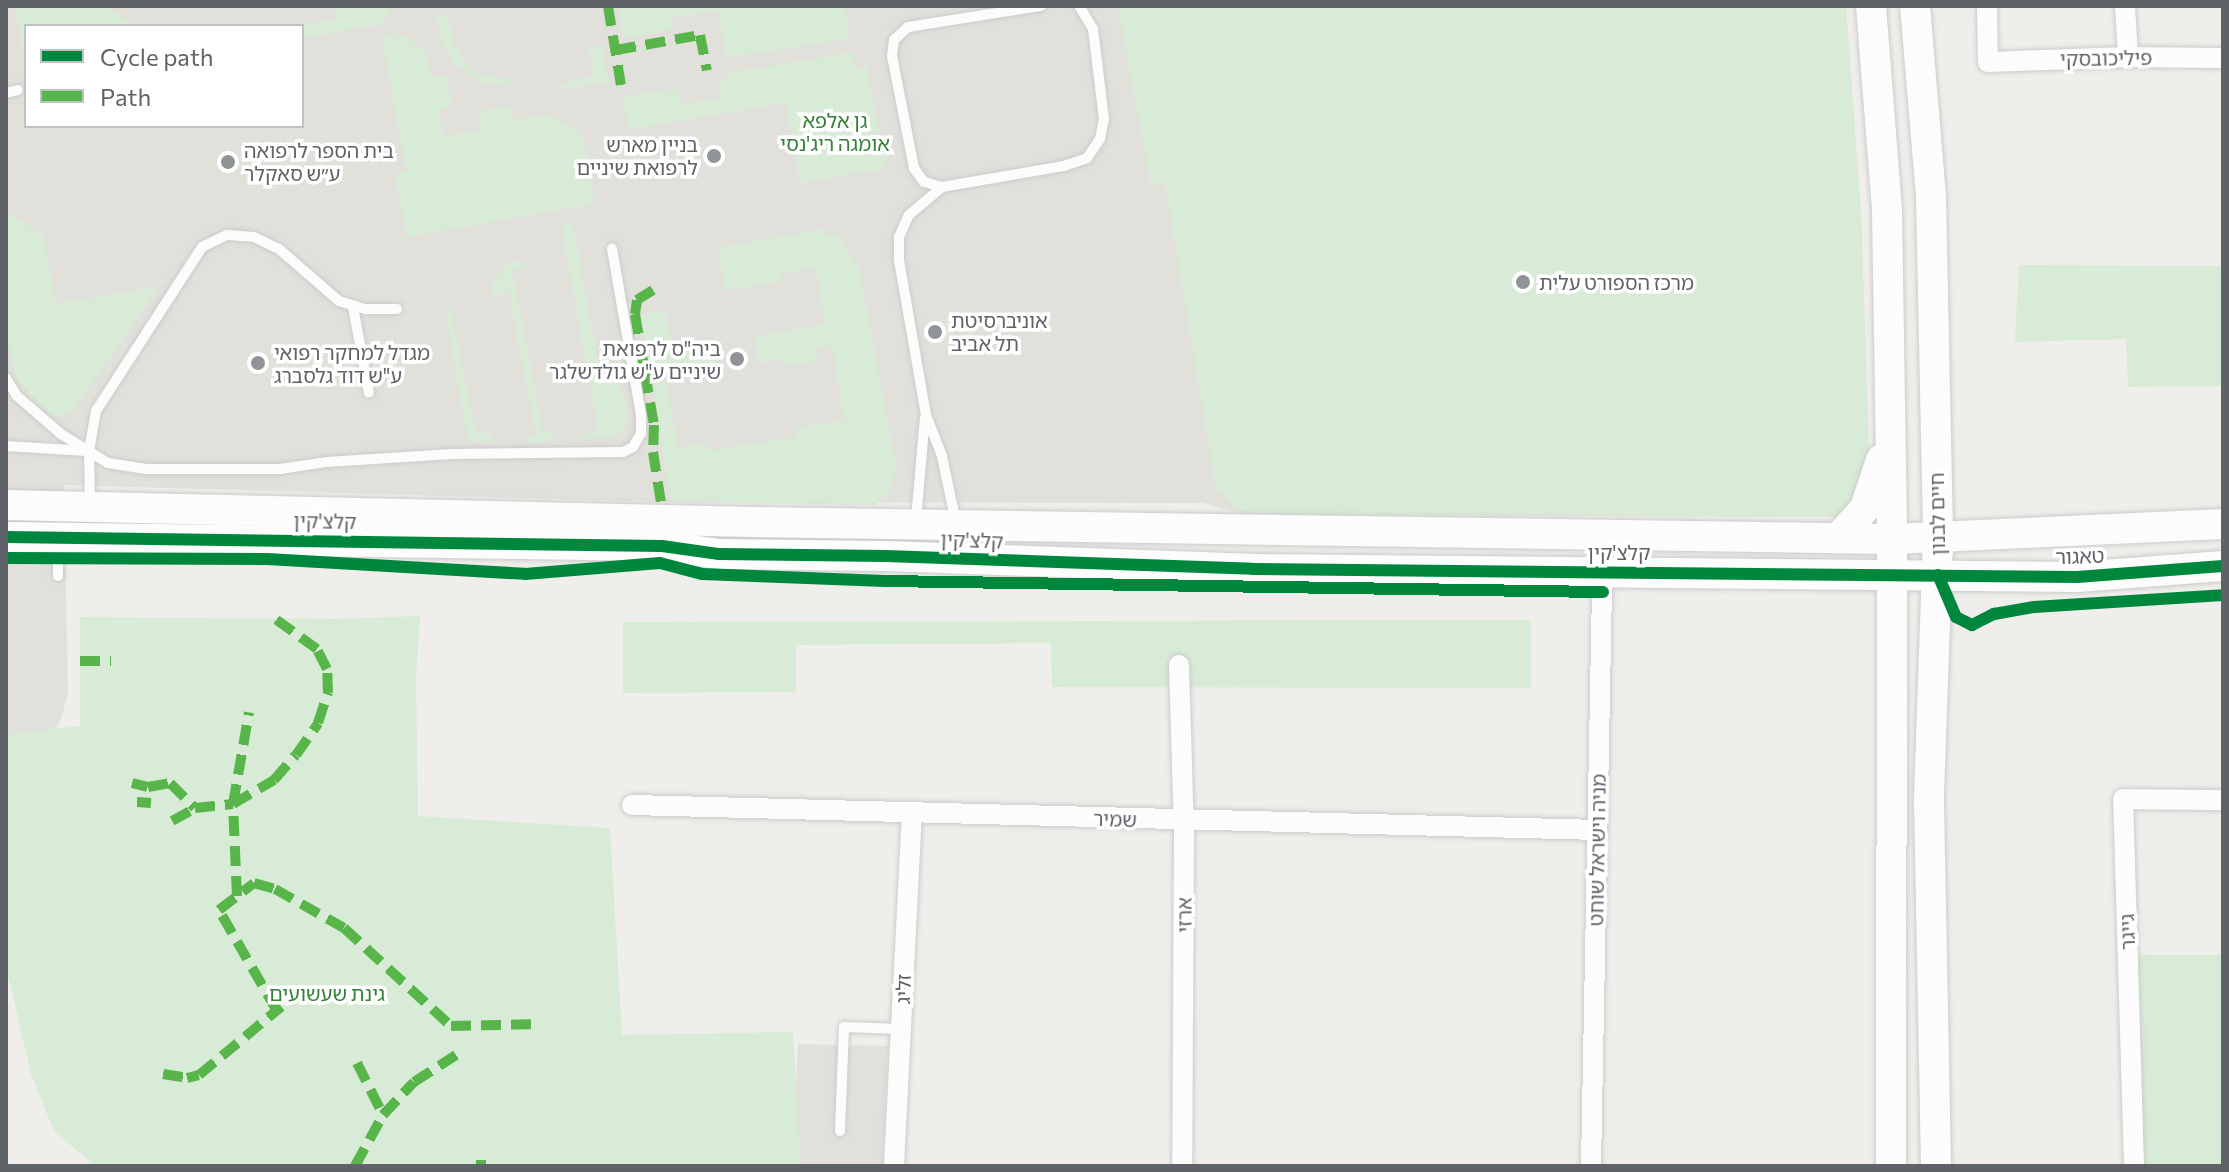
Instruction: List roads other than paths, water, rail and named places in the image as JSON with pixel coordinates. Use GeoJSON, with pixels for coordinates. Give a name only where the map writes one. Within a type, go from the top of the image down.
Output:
{"type":"FeatureCollection","features":[{"type":"Feature","properties":{"kind":"street"},"geometry":{"type":"LineString","coordinates":[[1871,6],[1887,210],[1892,539],[1891,1166]]}},
{"type":"Feature","properties":{"kind":"street","name":"חיים לבנון"},"geometry":{"type":"LineString","coordinates":[[1915,6],[1931,198],[1938,538],[1929,802],[1936,1166]]}},
{"type":"Feature","properties":{"kind":"street","name":"פיליכובסקי"},"geometry":{"type":"LineString","coordinates":[[1987,6],[1988,62],[2128,57],[2223,58]]}},
{"type":"Feature","properties":{"kind":"street"},"geometry":{"type":"LineString","coordinates":[[2125,6],[2128,57]]}},
{"type":"Feature","properties":{"kind":"street"},"geometry":{"type":"LineString","coordinates":[[1840,536],[1865,508],[1875,485],[1888,427]]}},
{"type":"Feature","properties":{"kind":"street","name":"קלצ'קין"},"geometry":{"type":"LineString","coordinates":[[6,505],[916,540],[955,560],[1253,569],[1938,575]]}},
{"type":"Feature","properties":{"kind":"street","name":"קלצ'קין"},"geometry":{"type":"LineString","coordinates":[[6,537],[662,546],[719,554],[916,540],[956,523],[1938,538]]}},
{"type":"Feature","properties":{"kind":"street","name":"טאגור"},"geometry":{"type":"LineString","coordinates":[[1938,538],[2223,524]]}},
{"type":"Feature","properties":{"kind":"street","name":"מניה וישראל שוחט"},"geometry":{"type":"LineString","coordinates":[[1591,1166],[1603,533]]}},
{"type":"Feature","properties":{"kind":"street","name":"טאגור"},"geometry":{"type":"LineString","coordinates":[[1938,575],[2077,577],[2223,566]]}},
{"type":"Feature","properties":{"kind":"street","name":"ארזי"},"geometry":{"type":"LineString","coordinates":[[1179,665],[1184,821],[1182,1166]]}},
{"type":"Feature","properties":{"kind":"street","name":"גייגר"},"geometry":{"type":"LineString","coordinates":[[2134,1166],[2123,799],[2223,800]]}},
{"type":"Feature","properties":{"kind":"street","name":"שמיר"},"geometry":{"type":"LineString","coordinates":[[632,805],[1597,830]]}},
{"type":"Feature","properties":{"kind":"street","name":"זליג"},"geometry":{"type":"LineString","coordinates":[[894,1166],[912,812]]}},
{"type":"Feature","properties":{"kind":"lane"},"geometry":{"type":"LineString","coordinates":[[1041,6],[908,27],[894,40],[892,56],[914,168],[924,182],[942,187],[1064,166],[1087,158],[1100,139],[1104,119],[1093,29],[1079,6]]}},
{"type":"Feature","properties":{"kind":"lane"},"geometry":{"type":"LineString","coordinates":[[6,93],[18,90]]}},
{"type":"Feature","properties":{"kind":"lane"},"geometry":{"type":"LineString","coordinates":[[942,187],[909,215],[899,237],[899,260],[926,415],[942,456],[956,523],[955,560]]}},
{"type":"Feature","properties":{"kind":"lane"},"geometry":{"type":"LineString","coordinates":[[90,509],[89,451],[96,411],[202,247],[227,235],[254,237],[279,249],[339,301],[353,307],[397,309]]}},
{"type":"Feature","properties":{"kind":"lane"},"geometry":{"type":"LineString","coordinates":[[6,378],[17,396],[43,422],[108,463],[145,469],[280,469],[327,462],[452,454],[623,452],[633,447],[641,433],[641,415],[612,249]]}},
{"type":"Feature","properties":{"kind":"lane"},"geometry":{"type":"LineString","coordinates":[[353,307],[369,393]]}},
{"type":"Feature","properties":{"kind":"lane"},"geometry":{"type":"LineString","coordinates":[[916,540],[915,500],[926,415]]}},
{"type":"Feature","properties":{"kind":"lane"},"geometry":{"type":"LineString","coordinates":[[6,446],[89,451]]}},
{"type":"Feature","properties":{"kind":"lane"},"geometry":{"type":"LineString","coordinates":[[58,537],[58,576]]}},
{"type":"Feature","properties":{"kind":"lane"},"geometry":{"type":"LineString","coordinates":[[840,1131],[844,1027],[901,1029]]}},
{"type":"Feature","properties":{"kind":"place","name":"בניין מארש לרפואת שיניים"},"geometry":{"type":"Point","coordinates":[714,156]}},
{"type":"Feature","properties":{"kind":"place","name":"בית הספר לרפואה ע״ש סאקלר"},"geometry":{"type":"Point","coordinates":[228,162]}},
{"type":"Feature","properties":{"kind":"place","name":"מרכז הספורט עלית"},"geometry":{"type":"Point","coordinates":[1523,282]}},
{"type":"Feature","properties":{"kind":"place","name":"אוניברסיטת תל אביב"},"geometry":{"type":"Point","coordinates":[935,332]}},
{"type":"Feature","properties":{"kind":"place","name":"ביה\"ס לרפואת שיניים ע\"ש גולדשלגר"},"geometry":{"type":"Point","coordinates":[737,359]}},
{"type":"Feature","properties":{"kind":"place","name":"מגדל למחקר רפואי ע\"ש דוד גלסברג"},"geometry":{"type":"Point","coordinates":[258,363]}},
{"type":"Feature","properties":{"kind":"park label","name":"גן אלפא אומגה ריג'נסי"},"geometry":{"type":"Point","coordinates":[835,132]}},
{"type":"Feature","properties":{"kind":"park label","name":"גינת שעשועים"},"geometry":{"type":"Point","coordinates":[327,993]}}]}
